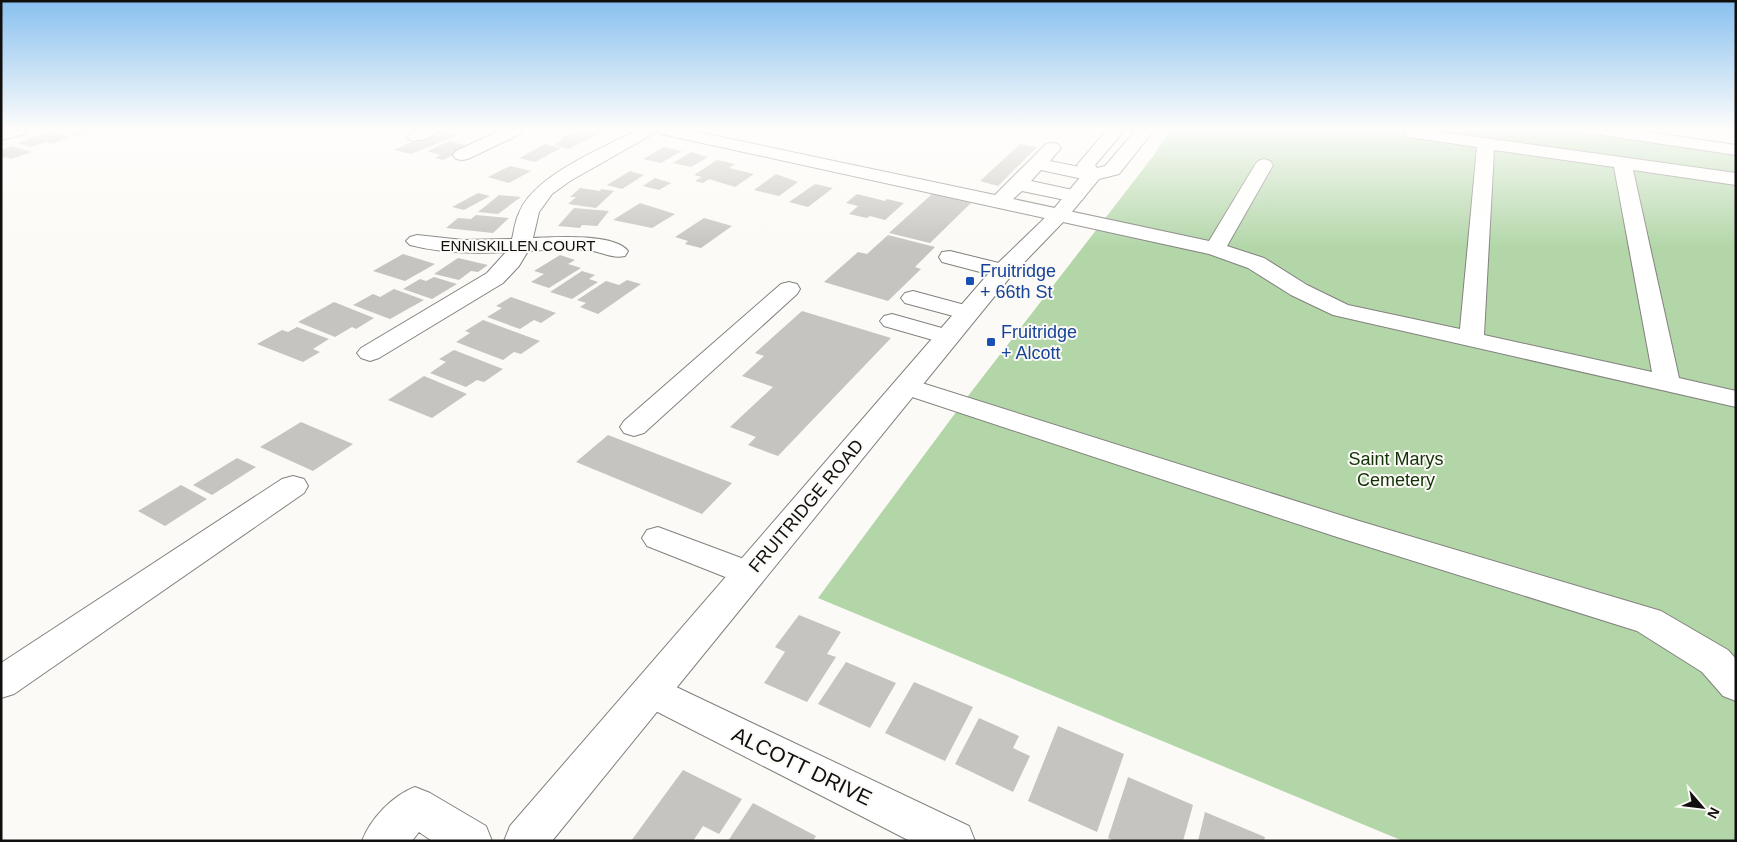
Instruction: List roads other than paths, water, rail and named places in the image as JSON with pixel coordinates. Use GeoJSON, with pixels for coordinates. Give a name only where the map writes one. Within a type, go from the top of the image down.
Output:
{"type":"FeatureCollection","features":[{"type":"Feature","properties":{"kind":"street"},"geometry":{"type":"LineString","coordinates":[[370,353],[495,278],[521,245],[529,212],[545,190],[577,169]]}},
{"type":"Feature","properties":{"kind":"street"},"geometry":{"type":"LineString","coordinates":[[848,169],[1000,202],[1075,195]]}},
{"type":"Feature","properties":{"kind":"street"},"geometry":{"type":"LineString","coordinates":[[1000,202],[1033,169]]}},
{"type":"Feature","properties":{"kind":"street"},"geometry":{"type":"LineString","coordinates":[[1044,169],[1075,195]]}},
{"type":"Feature","properties":{"kind":"street"},"geometry":{"type":"LineString","coordinates":[[1075,195],[1084,169]]}},
{"type":"Feature","properties":{"kind":"street","name":"FRUITRIDGE ROAD"},"geometry":{"type":"LineString","coordinates":[[524,841],[1003,271],[1075,195],[1113,169]]}},
{"type":"Feature","properties":{"kind":"street"},"geometry":{"type":"LineString","coordinates":[[1215,249],[1261,169]]}},
{"type":"Feature","properties":{"kind":"street"},"geometry":{"type":"LineString","coordinates":[[1471,339],[1484,169]]}},
{"type":"Feature","properties":{"kind":"street"},"geometry":{"type":"LineString","coordinates":[[1623,169],[1666,383]]}},
{"type":"Feature","properties":{"kind":"street"},"geometry":{"type":"LineString","coordinates":[[1671,169],[1736,179]]}},
{"type":"Feature","properties":{"kind":"street"},"geometry":{"type":"LineString","coordinates":[[1018,184],[1075,195],[1256,263],[1299,290],[1341,310],[1736,398]]}},
{"type":"Feature","properties":{"kind":"street","name":"ENNISKILLEN COURT"},"geometry":{"type":"LineString","coordinates":[[417,241],[453,246],[585,243],[600,244],[617,251]]}},
{"type":"Feature","properties":{"kind":"street"},"geometry":{"type":"LineString","coordinates":[[950,257],[1003,271]]}},
{"type":"Feature","properties":{"kind":"street"},"geometry":{"type":"LineString","coordinates":[[634,426],[788,289]]}},
{"type":"Feature","properties":{"kind":"street"},"geometry":{"type":"LineString","coordinates":[[913,298],[968,313]]}},
{"type":"Feature","properties":{"kind":"street"},"geometry":{"type":"LineString","coordinates":[[892,321],[947,337]]}},
{"type":"Feature","properties":{"kind":"street"},"geometry":{"type":"LineString","coordinates":[[906,386],[1348,529],[1649,622],[1715,661],[1736,685]]}},
{"type":"Feature","properties":{"kind":"street"},"geometry":{"type":"LineString","coordinates":[[1,683],[293,486]]}},
{"type":"Feature","properties":{"kind":"street"},"geometry":{"type":"LineString","coordinates":[[658,538],[748,574]]}},
{"type":"Feature","properties":{"kind":"street","name":"ALCOTT DRIVE"},"geometry":{"type":"LineString","coordinates":[[651,690],[954,841]]}},
{"type":"Feature","properties":{"kind":"street"},"geometry":{"type":"LineString","coordinates":[[384,841],[415,807],[471,841]]}},
{"type":"Feature","properties":{"kind":"place","name":"Fruitridge + 66th St"},"geometry":{"type":"Point","coordinates":[970,281]}},
{"type":"Feature","properties":{"kind":"place","name":"Fruitridge + Alcott"},"geometry":{"type":"Point","coordinates":[991,342]}},
{"type":"Feature","properties":{"kind":"park label","name":"Saint Marys Cemetery"},"geometry":{"type":"Point","coordinates":[1396,469]}}]}
